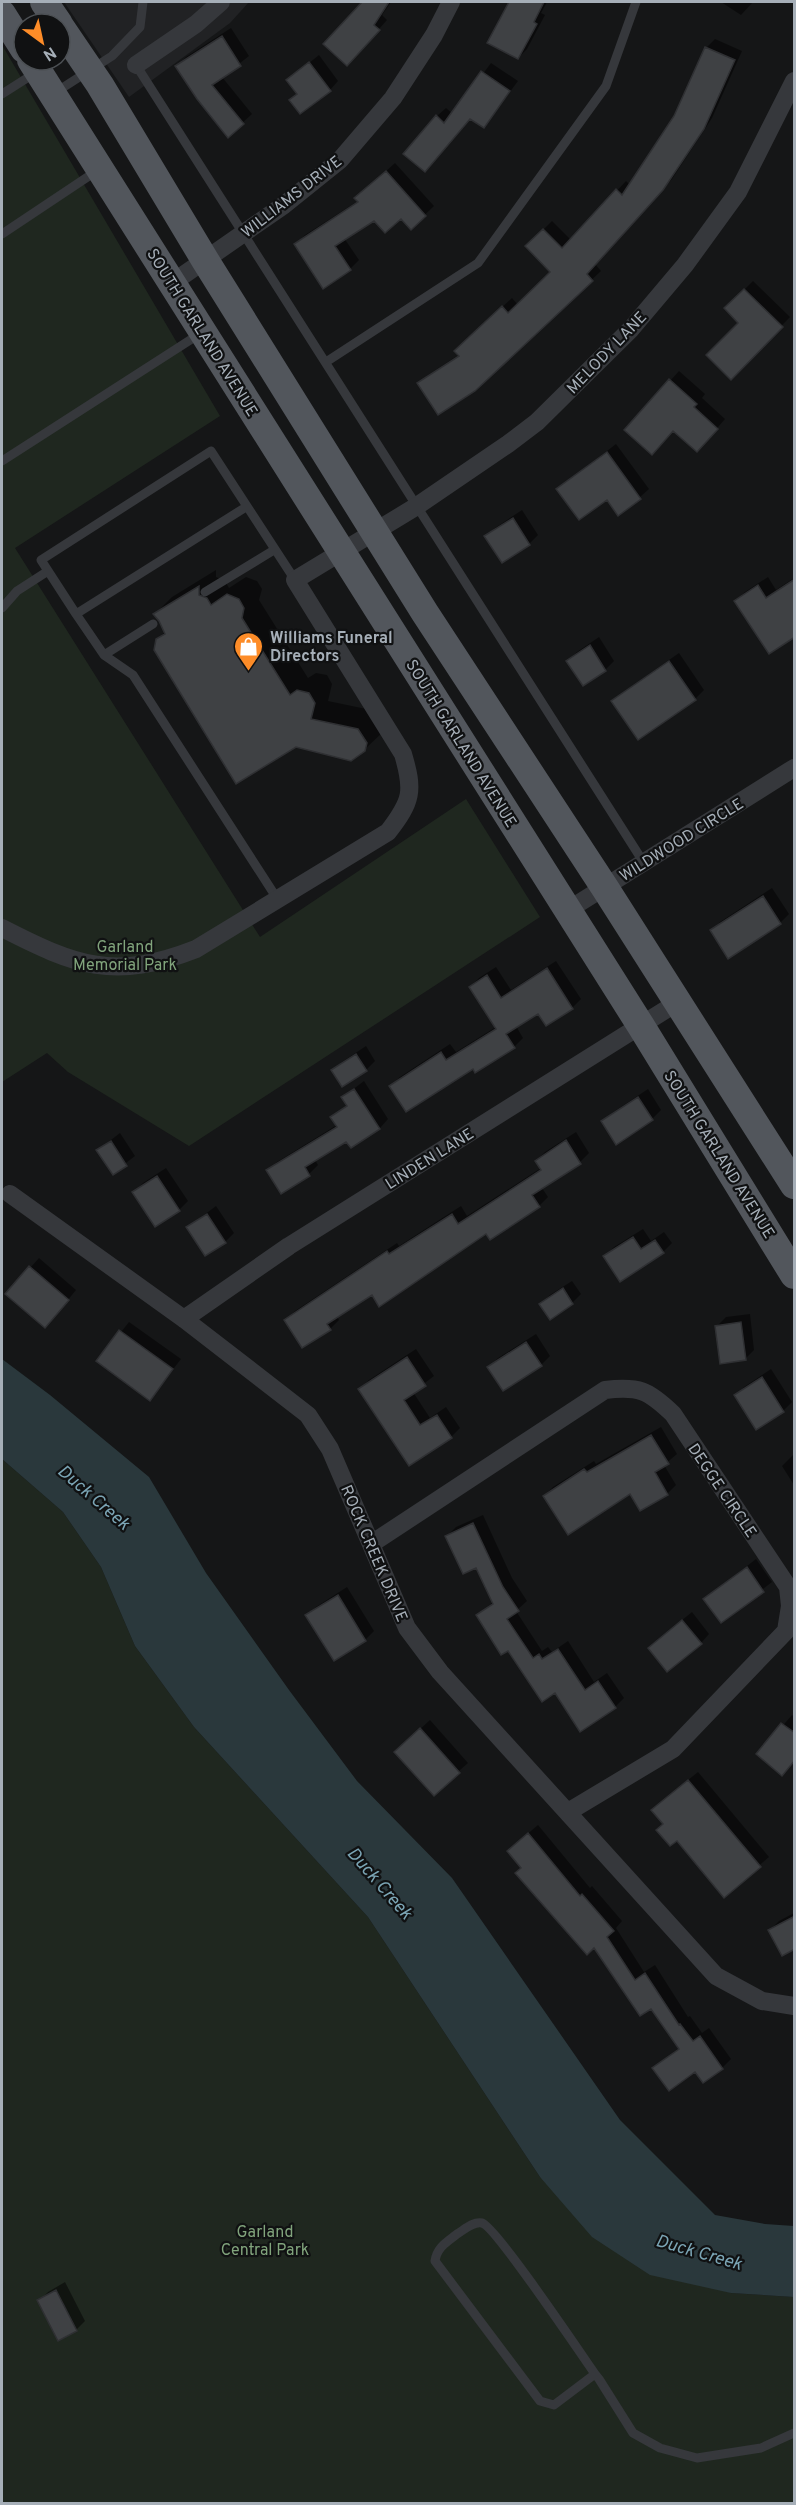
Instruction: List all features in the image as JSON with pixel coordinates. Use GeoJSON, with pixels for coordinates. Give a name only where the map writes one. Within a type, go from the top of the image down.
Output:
{"type":"FeatureCollection","features":[{"type":"Feature","properties":{"kind":"main road"},"geometry":{"type":"LineString","coordinates":[[72,44],[374,532],[795,1185]]}},
{"type":"Feature","properties":{"kind":"main road","name":"SOUTH GARLAND AVENUE"},"geometry":{"type":"LineString","coordinates":[[37,72],[568,910],[794,1273]]}},
{"type":"Feature","properties":{"kind":"street"},"geometry":{"type":"LineString","coordinates":[[136,65],[196,24],[221,2]]}},
{"type":"Feature","properties":{"kind":"street","name":"WILLIAMS DRIVE"},"geometry":{"type":"LineString","coordinates":[[172,283],[284,205],[340,160],[393,98],[434,35],[451,2]]}},
{"type":"Feature","properties":{"kind":"street","name":"MELODY LANE"},"geometry":{"type":"LineString","coordinates":[[295,580],[417,506],[537,422],[631,329],[685,265],[738,192],[795,81]]}},
{"type":"Feature","properties":{"kind":"street"},"geometry":{"type":"LineString","coordinates":[[2,928],[44,950],[74,962],[116,968],[163,962],[196,949],[388,832],[404,812],[410,797],[411,781],[404,754],[295,580]]}},
{"type":"Feature","properties":{"kind":"street","name":"WILDWOOD CIRCLE"},"geometry":{"type":"LineString","coordinates":[[568,910],[795,768]]}},
{"type":"Feature","properties":{"kind":"street","name":"LINDEN LANE"},"geometry":{"type":"LineString","coordinates":[[184,1319],[289,1246],[678,1002]]}},
{"type":"Feature","properties":{"kind":"street","name":"ROCK CREEK DRIVE"},"geometry":{"type":"LineString","coordinates":[[10,1194],[184,1319],[309,1414],[330,1449],[407,1628],[440,1672],[720,1980],[762,2001],[795,2006]]}},
{"type":"Feature","properties":{"kind":"street","name":"DEGGE CIRCLE"},"geometry":{"type":"LineString","coordinates":[[371,1544],[605,1390],[627,1388],[650,1393],[673,1414],[788,1587],[790,1606],[786,1630],[673,1749],[568,1812]]}},
{"type":"Feature","properties":{"kind":"lane"},"geometry":{"type":"LineString","coordinates":[[72,65],[90,71],[112,56],[140,27],[143,2]]}},
{"type":"Feature","properties":{"kind":"lane"},"geometry":{"type":"LineString","coordinates":[[326,362],[478,263],[606,86],[636,2]]}},
{"type":"Feature","properties":{"kind":"lane"},"geometry":{"type":"LineString","coordinates":[[136,65],[644,863]]}},
{"type":"Feature","properties":{"kind":"lane"},"geometry":{"type":"LineString","coordinates":[[2,94],[12,72]]}},
{"type":"Feature","properties":{"kind":"lane"},"geometry":{"type":"LineString","coordinates":[[2,234],[100,169]]}},
{"type":"Feature","properties":{"kind":"lane"},"geometry":{"type":"LineString","coordinates":[[2,461],[203,332]]}},
{"type":"Feature","properties":{"kind":"lane"},"geometry":{"type":"LineString","coordinates":[[278,900],[133,675],[104,655],[41,560],[211,451],[295,580]]}},
{"type":"Feature","properties":{"kind":"lane"},"geometry":{"type":"LineString","coordinates":[[76,614],[246,507]]}},
{"type":"Feature","properties":{"kind":"lane"},"geometry":{"type":"LineString","coordinates":[[205,592],[274,550]]}},
{"type":"Feature","properties":{"kind":"lane"},"geometry":{"type":"LineString","coordinates":[[2,608],[17,591],[48,571]]}},
{"type":"Feature","properties":{"kind":"lane"},"geometry":{"type":"LineString","coordinates":[[104,655],[153,624]]}},
{"type":"Feature","properties":{"kind":"lane"},"geometry":{"type":"LineString","coordinates":[[595,2374],[554,2405],[540,2401],[435,2261],[441,2246],[473,2224],[481,2223],[489,2227],[595,2374],[633,2433],[660,2448],[697,2458],[761,2448],[795,2433]]}},
{"type":"Feature","properties":{"kind":"shaded area"},"geometry":{"type":"Polygon","coordinates":[[[64,2],[249,2],[230,23],[129,97],[64,2]]]}},
{"type":"Feature","properties":{"kind":"green space","name":"Garland Memorial Park"},"geometry":{"type":"Polygon","coordinates":[[[2,45],[12,62],[12,72],[18,72],[220,416],[15,548],[260,937],[466,799],[540,917],[189,1146],[68,1072],[47,1053],[2,1082],[2,45]]]}},
{"type":"Feature","properties":{"kind":"green space","name":"Garland Central Park"},"geometry":{"type":"Polygon","coordinates":[[[2,1459],[63,1512],[101,1567],[135,1646],[194,1727],[368,1917],[540,2177],[731,2293],[794,2297],[794,2503],[2,2503],[2,1459]]]}},
{"type":"Feature","properties":{"kind":"water","name":"Duck Creek"},"geometry":{"type":"Polygon","coordinates":[[[2,1359],[50,1395],[149,1477],[206,1573],[289,1690],[357,1781],[452,1878],[620,2120],[715,2215],[765,2224],[794,2226],[794,2297],[731,2293],[650,2275],[592,2237],[540,2177],[368,1917],[194,1727],[135,1646],[101,1567],[63,1512],[2,1459],[2,1359]]]}},
{"type":"Feature","properties":{"kind":"building"},"geometry":{"type":"Polygon","coordinates":[[[362,2],[389,2],[374,25],[380,30],[347,66],[323,44],[362,2]]]}},
{"type":"Feature","properties":{"kind":"building"},"geometry":{"type":"Polygon","coordinates":[[[509,2],[544,2],[534,22],[537,24],[518,59],[487,43],[509,2]]]}},
{"type":"Feature","properties":{"kind":"building"},"geometry":{"type":"Polygon","coordinates":[[[222,36],[241,66],[212,85],[244,124],[228,138],[197,99],[175,66],[222,36]]]}},
{"type":"Feature","properties":{"kind":"building"},"geometry":{"type":"Polygon","coordinates":[[[705,47],[735,60],[704,129],[663,190],[587,274],[593,281],[475,391],[438,415],[417,383],[459,356],[454,351],[502,306],[508,313],[550,272],[525,246],[543,229],[562,248],[616,189],[622,195],[674,116],[705,47]]]}},
{"type":"Feature","properties":{"kind":"building"},"geometry":{"type":"Polygon","coordinates":[[[309,62],[331,91],[300,114],[289,100],[297,94],[286,80],[309,62]]]}},
{"type":"Feature","properties":{"kind":"building"},"geometry":{"type":"Polygon","coordinates":[[[481,71],[510,91],[484,128],[470,119],[425,172],[403,154],[436,115],[444,123],[481,71]]]}},
{"type":"Feature","properties":{"kind":"building"},"geometry":{"type":"Polygon","coordinates":[[[386,171],[426,216],[411,230],[401,219],[385,233],[374,221],[335,246],[351,270],[323,289],[294,244],[358,202],[354,198],[386,171]]]}},
{"type":"Feature","properties":{"kind":"building"},"geometry":{"type":"Polygon","coordinates":[[[744,289],[783,327],[731,380],[706,355],[738,323],[724,308],[744,289]]]}},
{"type":"Feature","properties":{"kind":"building"},"geometry":{"type":"Polygon","coordinates":[[[669,379],[697,404],[694,407],[718,429],[697,452],[673,431],[652,455],[624,430],[669,379]]]}},
{"type":"Feature","properties":{"kind":"building"},"geometry":{"type":"Polygon","coordinates":[[[607,452],[641,499],[618,516],[607,500],[579,520],[556,489],[607,452]]]}},
{"type":"Feature","properties":{"kind":"building"},"geometry":{"type":"Polygon","coordinates":[[[513,518],[530,545],[502,563],[484,536],[513,518]]]}},
{"type":"Feature","properties":{"kind":"building"},"geometry":{"type":"Polygon","coordinates":[[[795,579],[795,637],[769,654],[734,601],[758,585],[766,598],[795,579]]]}},
{"type":"Feature","properties":{"kind":"building"},"geometry":{"type":"Polygon","coordinates":[[[199,586],[199,595],[207,598],[211,605],[227,594],[239,599],[244,608],[242,618],[290,695],[297,690],[309,693],[315,703],[311,719],[358,729],[367,743],[365,751],[351,761],[296,747],[236,784],[154,650],[156,639],[165,634],[153,614],[199,586]]]}},
{"type":"Feature","properties":{"kind":"building"},"geometry":{"type":"Polygon","coordinates":[[[590,645],[606,671],[583,686],[566,661],[590,645]]]}},
{"type":"Feature","properties":{"kind":"building"},"geometry":{"type":"Polygon","coordinates":[[[669,661],[696,700],[638,740],[611,701],[669,661]]]}},
{"type":"Feature","properties":{"kind":"building"},"geometry":{"type":"Polygon","coordinates":[[[763,896],[781,924],[728,959],[710,930],[763,896]]]}},
{"type":"Feature","properties":{"kind":"building"},"geometry":{"type":"Polygon","coordinates":[[[547,968],[573,1009],[546,1026],[538,1014],[506,1034],[515,1048],[475,1073],[473,1069],[406,1112],[389,1086],[441,1052],[446,1060],[496,1029],[469,987],[487,975],[501,998],[547,968]]]}},
{"type":"Feature","properties":{"kind":"building"},"geometry":{"type":"Polygon","coordinates":[[[356,1054],[367,1071],[342,1087],[331,1070],[356,1054]]]}},
{"type":"Feature","properties":{"kind":"building"},"geometry":{"type":"Polygon","coordinates":[[[354,1089],[380,1129],[351,1148],[346,1142],[305,1167],[310,1176],[281,1194],[266,1170],[337,1127],[330,1117],[347,1106],[341,1097],[354,1089]]]}},
{"type":"Feature","properties":{"kind":"building"},"geometry":{"type":"Polygon","coordinates":[[[638,1097],[653,1120],[616,1145],[601,1121],[638,1097]]]}},
{"type":"Feature","properties":{"kind":"building"},"geometry":{"type":"Polygon","coordinates":[[[566,1140],[581,1164],[532,1195],[540,1207],[490,1240],[486,1234],[379,1307],[372,1295],[327,1324],[331,1330],[302,1348],[284,1320],[387,1251],[389,1254],[452,1214],[458,1224],[541,1170],[535,1161],[566,1140]]]}},
{"type":"Feature","properties":{"kind":"building"},"geometry":{"type":"Polygon","coordinates":[[[111,1141],[127,1166],[113,1175],[96,1150],[111,1141]]]}},
{"type":"Feature","properties":{"kind":"building"},"geometry":{"type":"Polygon","coordinates":[[[157,1176],[180,1211],[155,1227],[132,1192],[157,1176]]]}},
{"type":"Feature","properties":{"kind":"building"},"geometry":{"type":"Polygon","coordinates":[[[207,1214],[226,1243],[205,1256],[186,1227],[207,1214]]]}},
{"type":"Feature","properties":{"kind":"building"},"geometry":{"type":"Polygon","coordinates":[[[633,1237],[641,1249],[655,1240],[664,1253],[620,1282],[603,1256],[633,1237]]]}},
{"type":"Feature","properties":{"kind":"building"},"geometry":{"type":"Polygon","coordinates":[[[29,1266],[69,1300],[45,1328],[5,1294],[29,1266]]]}},
{"type":"Feature","properties":{"kind":"building"},"geometry":{"type":"Polygon","coordinates":[[[563,1288],[573,1304],[550,1320],[539,1304],[563,1288]]]}},
{"type":"Feature","properties":{"kind":"building"},"geometry":{"type":"Polygon","coordinates":[[[741,1322],[746,1360],[720,1364],[715,1326],[741,1322]]]}},
{"type":"Feature","properties":{"kind":"building"},"geometry":{"type":"Polygon","coordinates":[[[119,1330],[173,1369],[150,1401],[96,1361],[119,1330]]]}},
{"type":"Feature","properties":{"kind":"building"},"geometry":{"type":"Polygon","coordinates":[[[526,1342],[542,1366],[503,1391],[487,1367],[526,1342]]]}},
{"type":"Feature","properties":{"kind":"building"},"geometry":{"type":"Polygon","coordinates":[[[407,1357],[426,1386],[404,1400],[420,1425],[437,1415],[452,1438],[409,1466],[358,1389],[407,1357]]]}},
{"type":"Feature","properties":{"kind":"building"},"geometry":{"type":"Polygon","coordinates":[[[762,1377],[784,1412],[756,1430],[734,1395],[762,1377]]]}},
{"type":"Feature","properties":{"kind":"building"},"geometry":{"type":"Polygon","coordinates":[[[651,1435],[669,1464],[655,1472],[668,1495],[640,1511],[630,1494],[568,1535],[543,1496],[584,1469],[587,1472],[651,1435]]]}},
{"type":"Feature","properties":{"kind":"building"},"geometry":{"type":"Polygon","coordinates":[[[473,1523],[503,1587],[519,1611],[507,1619],[533,1658],[539,1654],[542,1659],[558,1649],[585,1690],[598,1681],[616,1708],[580,1732],[555,1693],[542,1702],[508,1651],[501,1655],[476,1615],[493,1604],[476,1568],[463,1574],[445,1536],[473,1523]]]}},
{"type":"Feature","properties":{"kind":"building"},"geometry":{"type":"Polygon","coordinates":[[[747,1567],[764,1592],[721,1623],[703,1599],[747,1567]]]}},
{"type":"Feature","properties":{"kind":"building"},"geometry":{"type":"Polygon","coordinates":[[[338,1595],[366,1641],[334,1661],[305,1615],[338,1595]]]}},
{"type":"Feature","properties":{"kind":"building"},"geometry":{"type":"Polygon","coordinates":[[[682,1620],[702,1644],[667,1672],[648,1648],[682,1620]]]}},
{"type":"Feature","properties":{"kind":"building"},"geometry":{"type":"Polygon","coordinates":[[[781,1723],[795,1733],[795,1760],[782,1776],[756,1754],[781,1723]]]}},
{"type":"Feature","properties":{"kind":"building"},"geometry":{"type":"Polygon","coordinates":[[[420,1728],[460,1773],[434,1796],[394,1752],[420,1728]]]}},
{"type":"Feature","properties":{"kind":"building"},"geometry":{"type":"Polygon","coordinates":[[[688,1780],[761,1867],[724,1898],[677,1841],[670,1846],[656,1830],[663,1824],[651,1810],[688,1780]]]}},
{"type":"Feature","properties":{"kind":"building"},"geometry":{"type":"Polygon","coordinates":[[[528,1833],[580,1896],[582,1894],[614,1931],[607,1937],[635,1980],[645,1973],[679,2025],[693,2041],[700,2036],[723,2069],[703,2083],[695,2072],[669,2091],[652,2068],[679,2049],[651,2009],[640,2016],[594,1948],[587,1955],[515,1873],[521,1868],[507,1851],[528,1833]]]}},
{"type":"Feature","properties":{"kind":"building"},"geometry":{"type":"Polygon","coordinates":[[[795,1916],[795,1949],[782,1956],[768,1930],[795,1916]]]}},
{"type":"Feature","properties":{"kind":"building"},"geometry":{"type":"Polygon","coordinates":[[[56,2290],[77,2331],[58,2341],[37,2300],[56,2290]]]}},
{"type":"Feature","properties":{"kind":"place","name":"Williams Funeral Directors"},"geometry":{"type":"Point","coordinates":[249,672]}}]}
